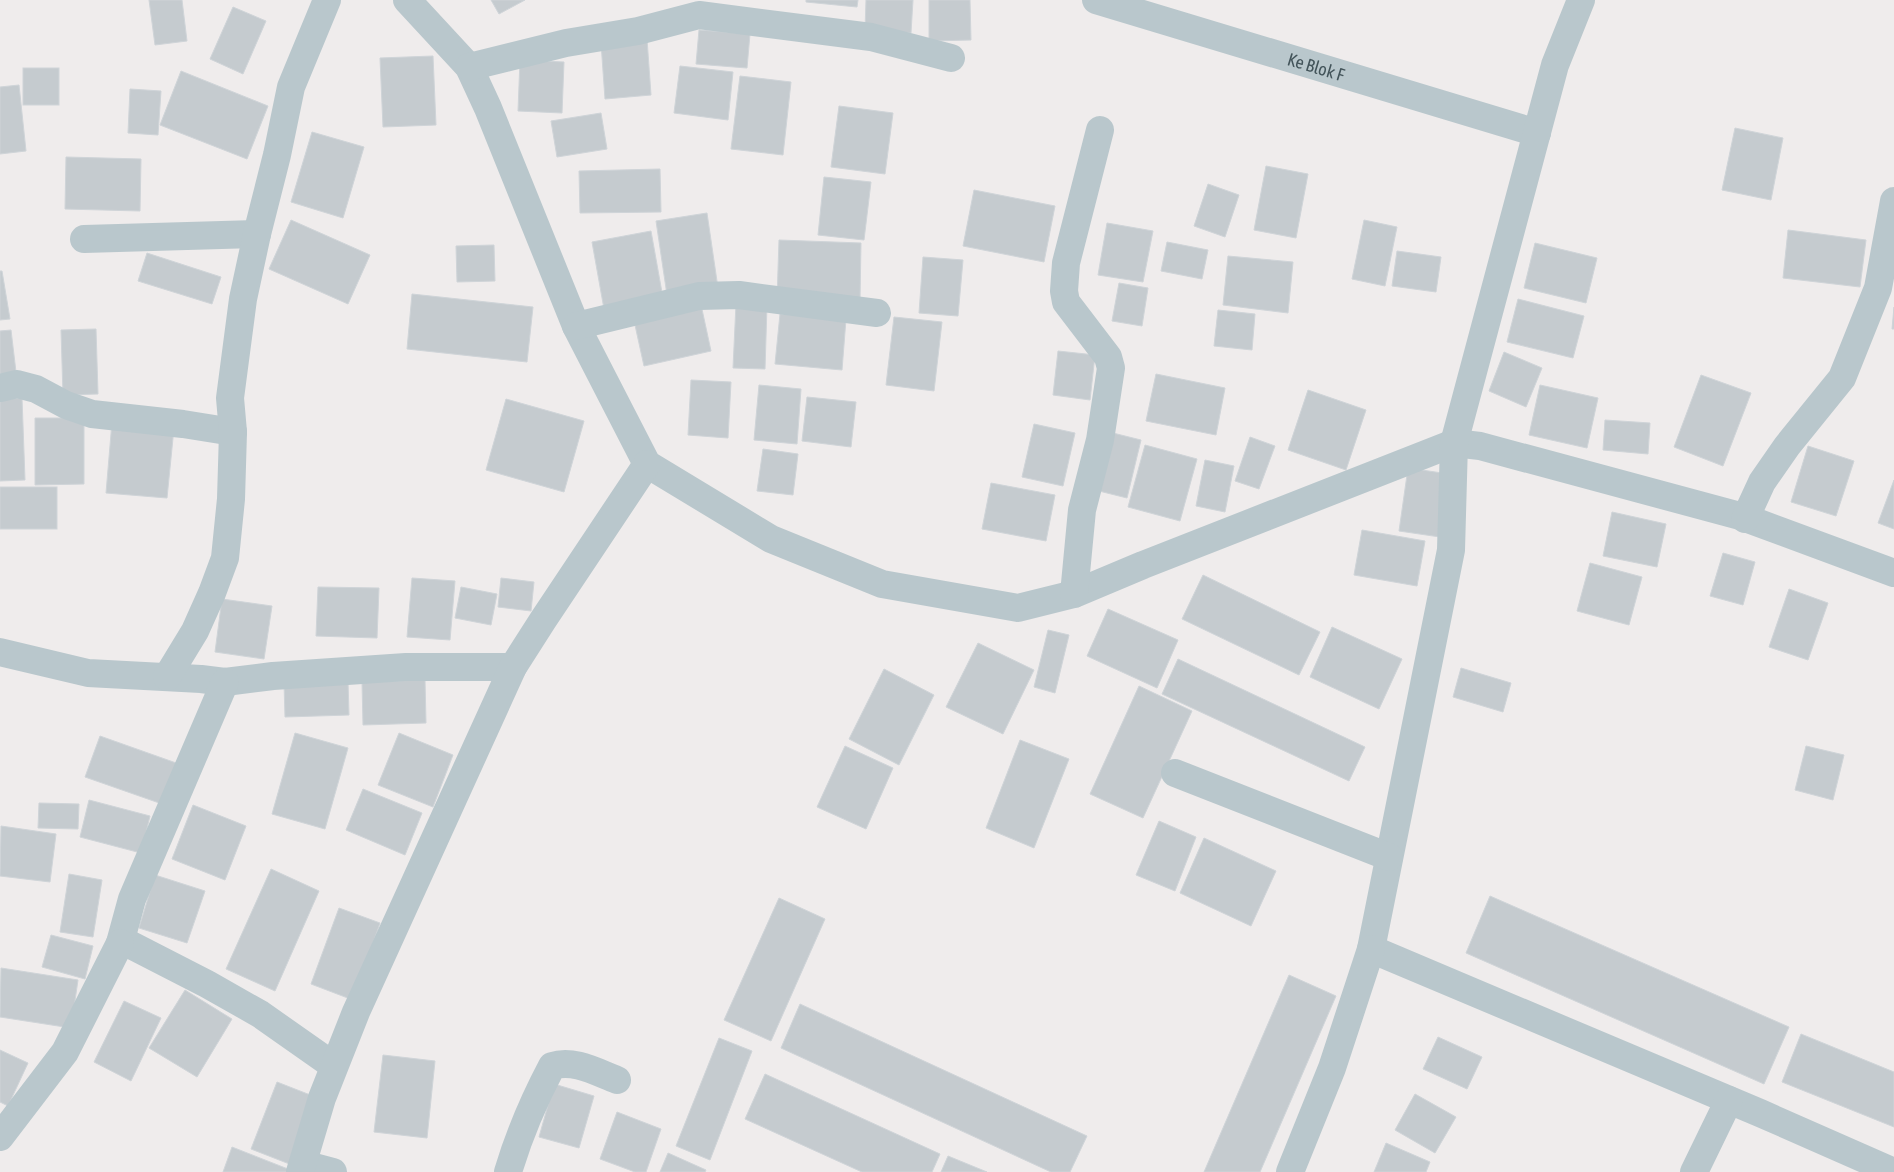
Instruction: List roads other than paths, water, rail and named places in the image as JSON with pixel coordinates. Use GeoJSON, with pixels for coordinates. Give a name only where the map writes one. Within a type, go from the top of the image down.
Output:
{"type":"FeatureCollection","features":[{"type":"Feature","properties":{"kind":"street"},"geometry":{"type":"LineString","coordinates":[[167,677],[194,631],[212,594],[225,558],[231,500],[233,432],[230,398],[243,299],[291,87],[327,0]]}},
{"type":"Feature","properties":{"kind":"street"},"geometry":{"type":"LineString","coordinates":[[407,0],[470,67],[576,326],[647,464],[770,539],[882,584],[1018,608],[1074,594],[1454,443],[1480,446],[1745,519],[1894,573]]}},
{"type":"Feature","properties":{"kind":"street","name":"Ke Blok F"},"geometry":{"type":"LineString","coordinates":[[1096,0],[1536,133]]}},
{"type":"Feature","properties":{"kind":"street"},"geometry":{"type":"LineString","coordinates":[[1290,1172],[1332,1068],[1371,949],[1451,550],[1454,443],[1555,65],[1582,0]]}},
{"type":"Feature","properties":{"kind":"street"},"geometry":{"type":"LineString","coordinates":[[470,67],[566,43],[638,31],[699,15],[871,37],[951,58]]}},
{"type":"Feature","properties":{"kind":"street"},"geometry":{"type":"LineString","coordinates":[[1074,594],[1082,510],[1100,440],[1111,368],[1108,357],[1066,302],[1064,291],[1066,264],[1100,130]]}},
{"type":"Feature","properties":{"kind":"street"},"geometry":{"type":"LineString","coordinates":[[1745,519],[1762,482],[1787,446],[1842,378],[1878,288],[1894,201]]}},
{"type":"Feature","properties":{"kind":"street"},"geometry":{"type":"LineString","coordinates":[[84,239],[257,234]]}},
{"type":"Feature","properties":{"kind":"street"},"geometry":{"type":"LineString","coordinates":[[576,326],[699,296],[739,295],[877,313]]}},
{"type":"Feature","properties":{"kind":"street"},"geometry":{"type":"LineString","coordinates":[[0,388],[17,384],[36,389],[66,406],[92,414],[184,424],[233,432]]}},
{"type":"Feature","properties":{"kind":"street"},"geometry":{"type":"LineString","coordinates":[[333,1172],[301,1168],[322,1098],[356,1012],[513,667],[647,464]]}},
{"type":"Feature","properties":{"kind":"street"},"geometry":{"type":"LineString","coordinates":[[0,652],[88,673],[225,682],[273,676],[406,667],[513,667]]}},
{"type":"Feature","properties":{"kind":"street"},"geometry":{"type":"LineString","coordinates":[[0,1137],[65,1052],[120,943],[132,899],[225,682]]}},
{"type":"Feature","properties":{"kind":"street"},"geometry":{"type":"LineString","coordinates":[[1175,773],[1389,857]]}},
{"type":"Feature","properties":{"kind":"street"},"geometry":{"type":"LineString","coordinates":[[120,943],[131,945],[245,1006],[334,1066]]}},
{"type":"Feature","properties":{"kind":"street"},"geometry":{"type":"LineString","coordinates":[[1371,949],[1894,1172]]}},
{"type":"Feature","properties":{"kind":"street"},"geometry":{"type":"LineString","coordinates":[[508,1172],[533,1101],[552,1066],[574,1064],[617,1080]]}},
{"type":"Feature","properties":{"kind":"street"},"geometry":{"type":"LineString","coordinates":[[1694,1172],[1728,1100]]}}]}
